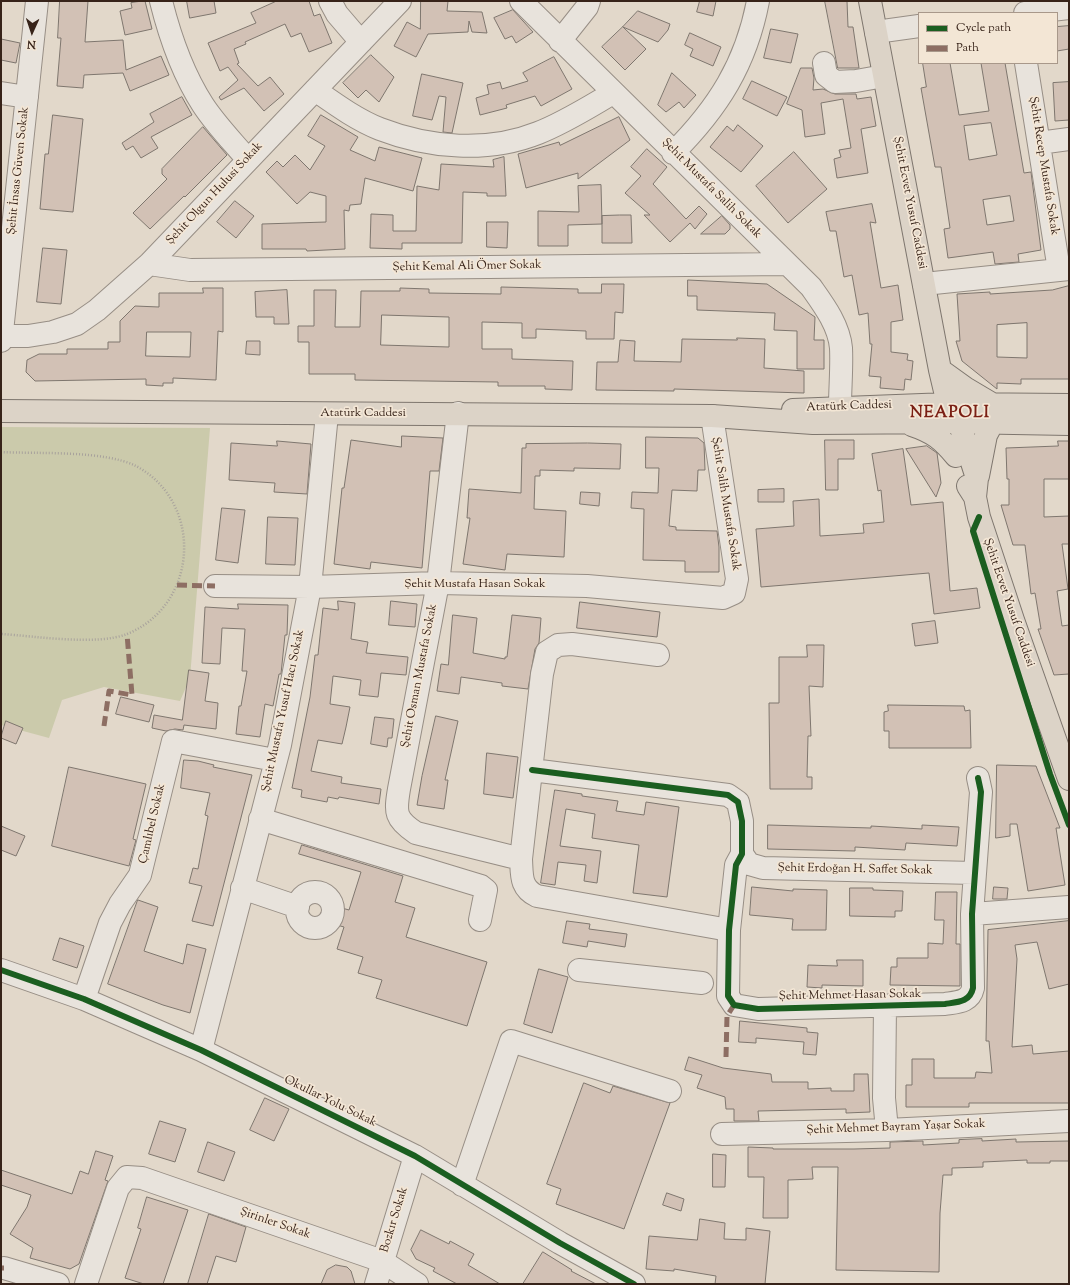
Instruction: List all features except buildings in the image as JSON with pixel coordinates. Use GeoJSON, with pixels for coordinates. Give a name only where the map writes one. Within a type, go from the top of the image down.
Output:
{"type":"FeatureCollection","features":[{"type":"Feature","properties":{"kind":"main road","name":"Şehit Ecvet Yusuf Caddesi"},"geometry":{"type":"LineString","coordinates":[[870,1],[940,370],[951,416],[956,456],[964,480],[976,487],[979,517],[1013,620],[1062,739],[1069,779]]}},
{"type":"Feature","properties":{"kind":"main road"},"geometry":{"type":"LineString","coordinates":[[956,456],[943,440],[905,414],[932,384],[940,370],[965,388],[993,413],[986,435],[976,487]]}},
{"type":"Feature","properties":{"kind":"main road","name":"Atatürk Caddesi"},"geometry":{"type":"LineString","coordinates":[[718,416],[840,407],[905,414],[951,416],[993,413],[1069,404]]}},
{"type":"Feature","properties":{"kind":"main road","name":"Atatürk Caddesi"},"geometry":{"type":"LineString","coordinates":[[1,411],[718,416],[813,423],[905,414]]}},
{"type":"Feature","properties":{"kind":"main road","name":"Atatürk Caddesi"},"geometry":{"type":"LineString","coordinates":[[993,413],[1069,424]]}},
{"type":"Feature","properties":{"kind":"main road"},"geometry":{"type":"LineString","coordinates":[[951,416],[976,487]]}},
{"type":"Feature","properties":{"kind":"street","name":"Şehit İnsas Güven Sokak"},"geometry":{"type":"LineString","coordinates":[[1,339],[37,1]]}},
{"type":"Feature","properties":{"kind":"street"},"geometry":{"type":"LineString","coordinates":[[161,1],[172,42],[200,99],[248,160]]}},
{"type":"Feature","properties":{"kind":"street"},"geometry":{"type":"LineString","coordinates":[[330,1],[337,14],[361,42]]}},
{"type":"Feature","properties":{"kind":"street","name":"Şehit Olgun Hulusi Sokak"},"geometry":{"type":"LineString","coordinates":[[1,339],[41,334],[65,329],[77,324],[97,310],[149,264],[400,1]]}},
{"type":"Feature","properties":{"kind":"street","name":"Şehit Mustafa Salih Sokak"},"geometry":{"type":"LineString","coordinates":[[521,1],[810,287],[825,307],[836,329],[841,347],[840,407]]}},
{"type":"Feature","properties":{"kind":"street"},"geometry":{"type":"LineString","coordinates":[[560,41],[587,7],[589,1]]}},
{"type":"Feature","properties":{"kind":"street"},"geometry":{"type":"LineString","coordinates":[[674,153],[704,121],[722,95],[739,65],[749,37],[758,1]]}},
{"type":"Feature","properties":{"kind":"street"},"geometry":{"type":"LineString","coordinates":[[1015,1],[1017,12]]}},
{"type":"Feature","properties":{"kind":"street"},"geometry":{"type":"LineString","coordinates":[[1034,12],[1069,8]]}},
{"type":"Feature","properties":{"kind":"street"},"geometry":{"type":"LineString","coordinates":[[876,32],[918,26]]}},
{"type":"Feature","properties":{"kind":"street"},"geometry":{"type":"LineString","coordinates":[[824,63],[826,75],[835,82],[856,81],[884,76]]}},
{"type":"Feature","properties":{"kind":"street","name":"Şehit Recep Mustafa Sokak"},"geometry":{"type":"LineString","coordinates":[[1026,64],[1039,143],[1064,269]]}},
{"type":"Feature","properties":{"kind":"street"},"geometry":{"type":"LineString","coordinates":[[315,90],[346,110],[379,128],[418,141],[467,146],[507,142],[538,133],[576,115],[613,93]]}},
{"type":"Feature","properties":{"kind":"street"},"geometry":{"type":"LineString","coordinates":[[1,92],[27,97]]}},
{"type":"Feature","properties":{"kind":"street"},"geometry":{"type":"LineString","coordinates":[[1039,143],[1069,140]]}},
{"type":"Feature","properties":{"kind":"street","name":"Şehit Kemal Ali Ömer Sokak"},"geometry":{"type":"LineString","coordinates":[[149,264],[190,270],[786,264]]}},
{"type":"Feature","properties":{"kind":"street"},"geometry":{"type":"LineString","coordinates":[[924,284],[1064,269]]}},
{"type":"Feature","properties":{"kind":"street","name":"Şehit Osman Mustafa Sokak"},"geometry":{"type":"LineString","coordinates":[[458,413],[438,583],[396,812],[398,819],[416,834],[522,859]]}},
{"type":"Feature","properties":{"kind":"street","name":"Şehit Mustafa Yusuf Hacı Sokak"},"geometry":{"type":"LineString","coordinates":[[200,1050],[275,760],[310,587],[327,414]]}},
{"type":"Feature","properties":{"kind":"street","name":"Şehit Salih Mustafa Sokak"},"geometry":{"type":"LineString","coordinates":[[718,416],[737,579],[734,593]]}},
{"type":"Feature","properties":{"kind":"street","name":"Şehit Mustafa Hasan Sokak"},"geometry":{"type":"LineString","coordinates":[[215,586],[310,587],[438,583],[587,586],[723,598],[734,593]]}},
{"type":"Feature","properties":{"kind":"street"},"geometry":{"type":"LineString","coordinates":[[532,770],[728,795],[738,802],[740,809],[742,854],[736,866],[729,930],[537,896],[527,890],[522,881],[522,859],[542,674],[547,652],[558,645],[572,644],[658,655]]}},
{"type":"Feature","properties":{"kind":"street","name":"Çamlıbel Sokak"},"geometry":{"type":"LineString","coordinates":[[84,999],[110,923],[120,904],[140,875],[173,741],[275,760]]}},
{"type":"Feature","properties":{"kind":"street"},"geometry":{"type":"LineString","coordinates":[[978,778],[981,792],[972,914],[1069,907]]}},
{"type":"Feature","properties":{"kind":"street"},"geometry":{"type":"LineString","coordinates":[[260,819],[481,886],[486,890],[480,920]]}},
{"type":"Feature","properties":{"kind":"street","name":"Şehit Erdoğan H. Saffet Sokak"},"geometry":{"type":"LineString","coordinates":[[742,854],[749,864],[763,868],[974,873]]}},
{"type":"Feature","properties":{"kind":"street"},"geometry":{"type":"LineString","coordinates":[[242,888],[298,907]]}},
{"type":"Feature","properties":{"kind":"street","name":"Şehit Mehmet Hasan Sokak"},"geometry":{"type":"LineString","coordinates":[[729,930],[728,996],[734,1005],[758,1009],[945,1004],[966,1000],[972,993],[972,914]]}},
{"type":"Feature","properties":{"kind":"street","name":"Okullar Yolu Sokak"},"geometry":{"type":"LineString","coordinates":[[1,970],[84,999],[200,1050],[415,1156],[560,1243],[634,1284]]}},
{"type":"Feature","properties":{"kind":"street"},"geometry":{"type":"LineString","coordinates":[[579,970],[702,983]]}},
{"type":"Feature","properties":{"kind":"street"},"geometry":{"type":"LineString","coordinates":[[885,1006],[884,1098],[887,1130]]}},
{"type":"Feature","properties":{"kind":"street"},"geometry":{"type":"LineString","coordinates":[[462,1185],[511,1041],[670,1090]]}},
{"type":"Feature","properties":{"kind":"street","name":"Şehit Mehmet Bayram Yaşar Sokak"},"geometry":{"type":"LineString","coordinates":[[722,1134],[887,1130],[1069,1121]]}},
{"type":"Feature","properties":{"kind":"street","name":"Bozkır Sokak"},"geometry":{"type":"LineString","coordinates":[[376,1284],[415,1156]]}},
{"type":"Feature","properties":{"kind":"street","name":"Şirinler Sokak"},"geometry":{"type":"LineString","coordinates":[[86,1284],[118,1188],[127,1177],[142,1178],[382,1261],[418,1284]]}},
{"type":"Feature","properties":{"kind":"street"},"geometry":{"type":"LineString","coordinates":[[4,1268],[58,1284]]}},
{"type":"Feature","properties":{"kind":"path"},"geometry":{"type":"LineString","coordinates":[[1,452],[99,456],[136,466],[152,478],[166,492],[180,516],[184,536],[184,554],[177,585],[161,611],[144,625],[127,634],[102,640],[1,634]]}},
{"type":"Feature","properties":{"kind":"green space"},"geometry":{"type":"Polygon","coordinates":[[[1,427],[210,428],[190,678],[180,701],[104,687],[62,700],[49,738],[1,725],[1,427]]]}},
{"type":"Feature","properties":{"kind":"marked path"},"geometry":{"type":"LineString","coordinates":[[177,585],[215,586]]}},
{"type":"Feature","properties":{"kind":"marked path"},"geometry":{"type":"LineString","coordinates":[[104,726],[109,691],[132,695],[127,634]]}},
{"type":"Feature","properties":{"kind":"marked path"},"geometry":{"type":"LineString","coordinates":[[726,1057],[727,1016],[734,1005]]}},
{"type":"Feature","properties":{"kind":"cycle path"},"geometry":{"type":"LineString","coordinates":[[979,517],[973,531],[1050,774],[1069,825]]}},
{"type":"Feature","properties":{"kind":"cycle path"},"geometry":{"type":"LineString","coordinates":[[532,770],[728,795],[738,802],[742,821],[742,854],[736,865],[729,930],[728,996],[734,1005],[758,1009],[945,1004],[954,1003],[966,999],[969,996],[973,988],[972,914],[981,792],[978,778]]}},
{"type":"Feature","properties":{"kind":"cycle path"},"geometry":{"type":"LineString","coordinates":[[1,970],[84,999],[201,1050],[415,1156],[560,1243],[634,1284]]}},
{"type":"Feature","properties":{"kind":"district","name":"NEAPOLI"},"geometry":{"type":"Point","coordinates":[950,414]}}]}
